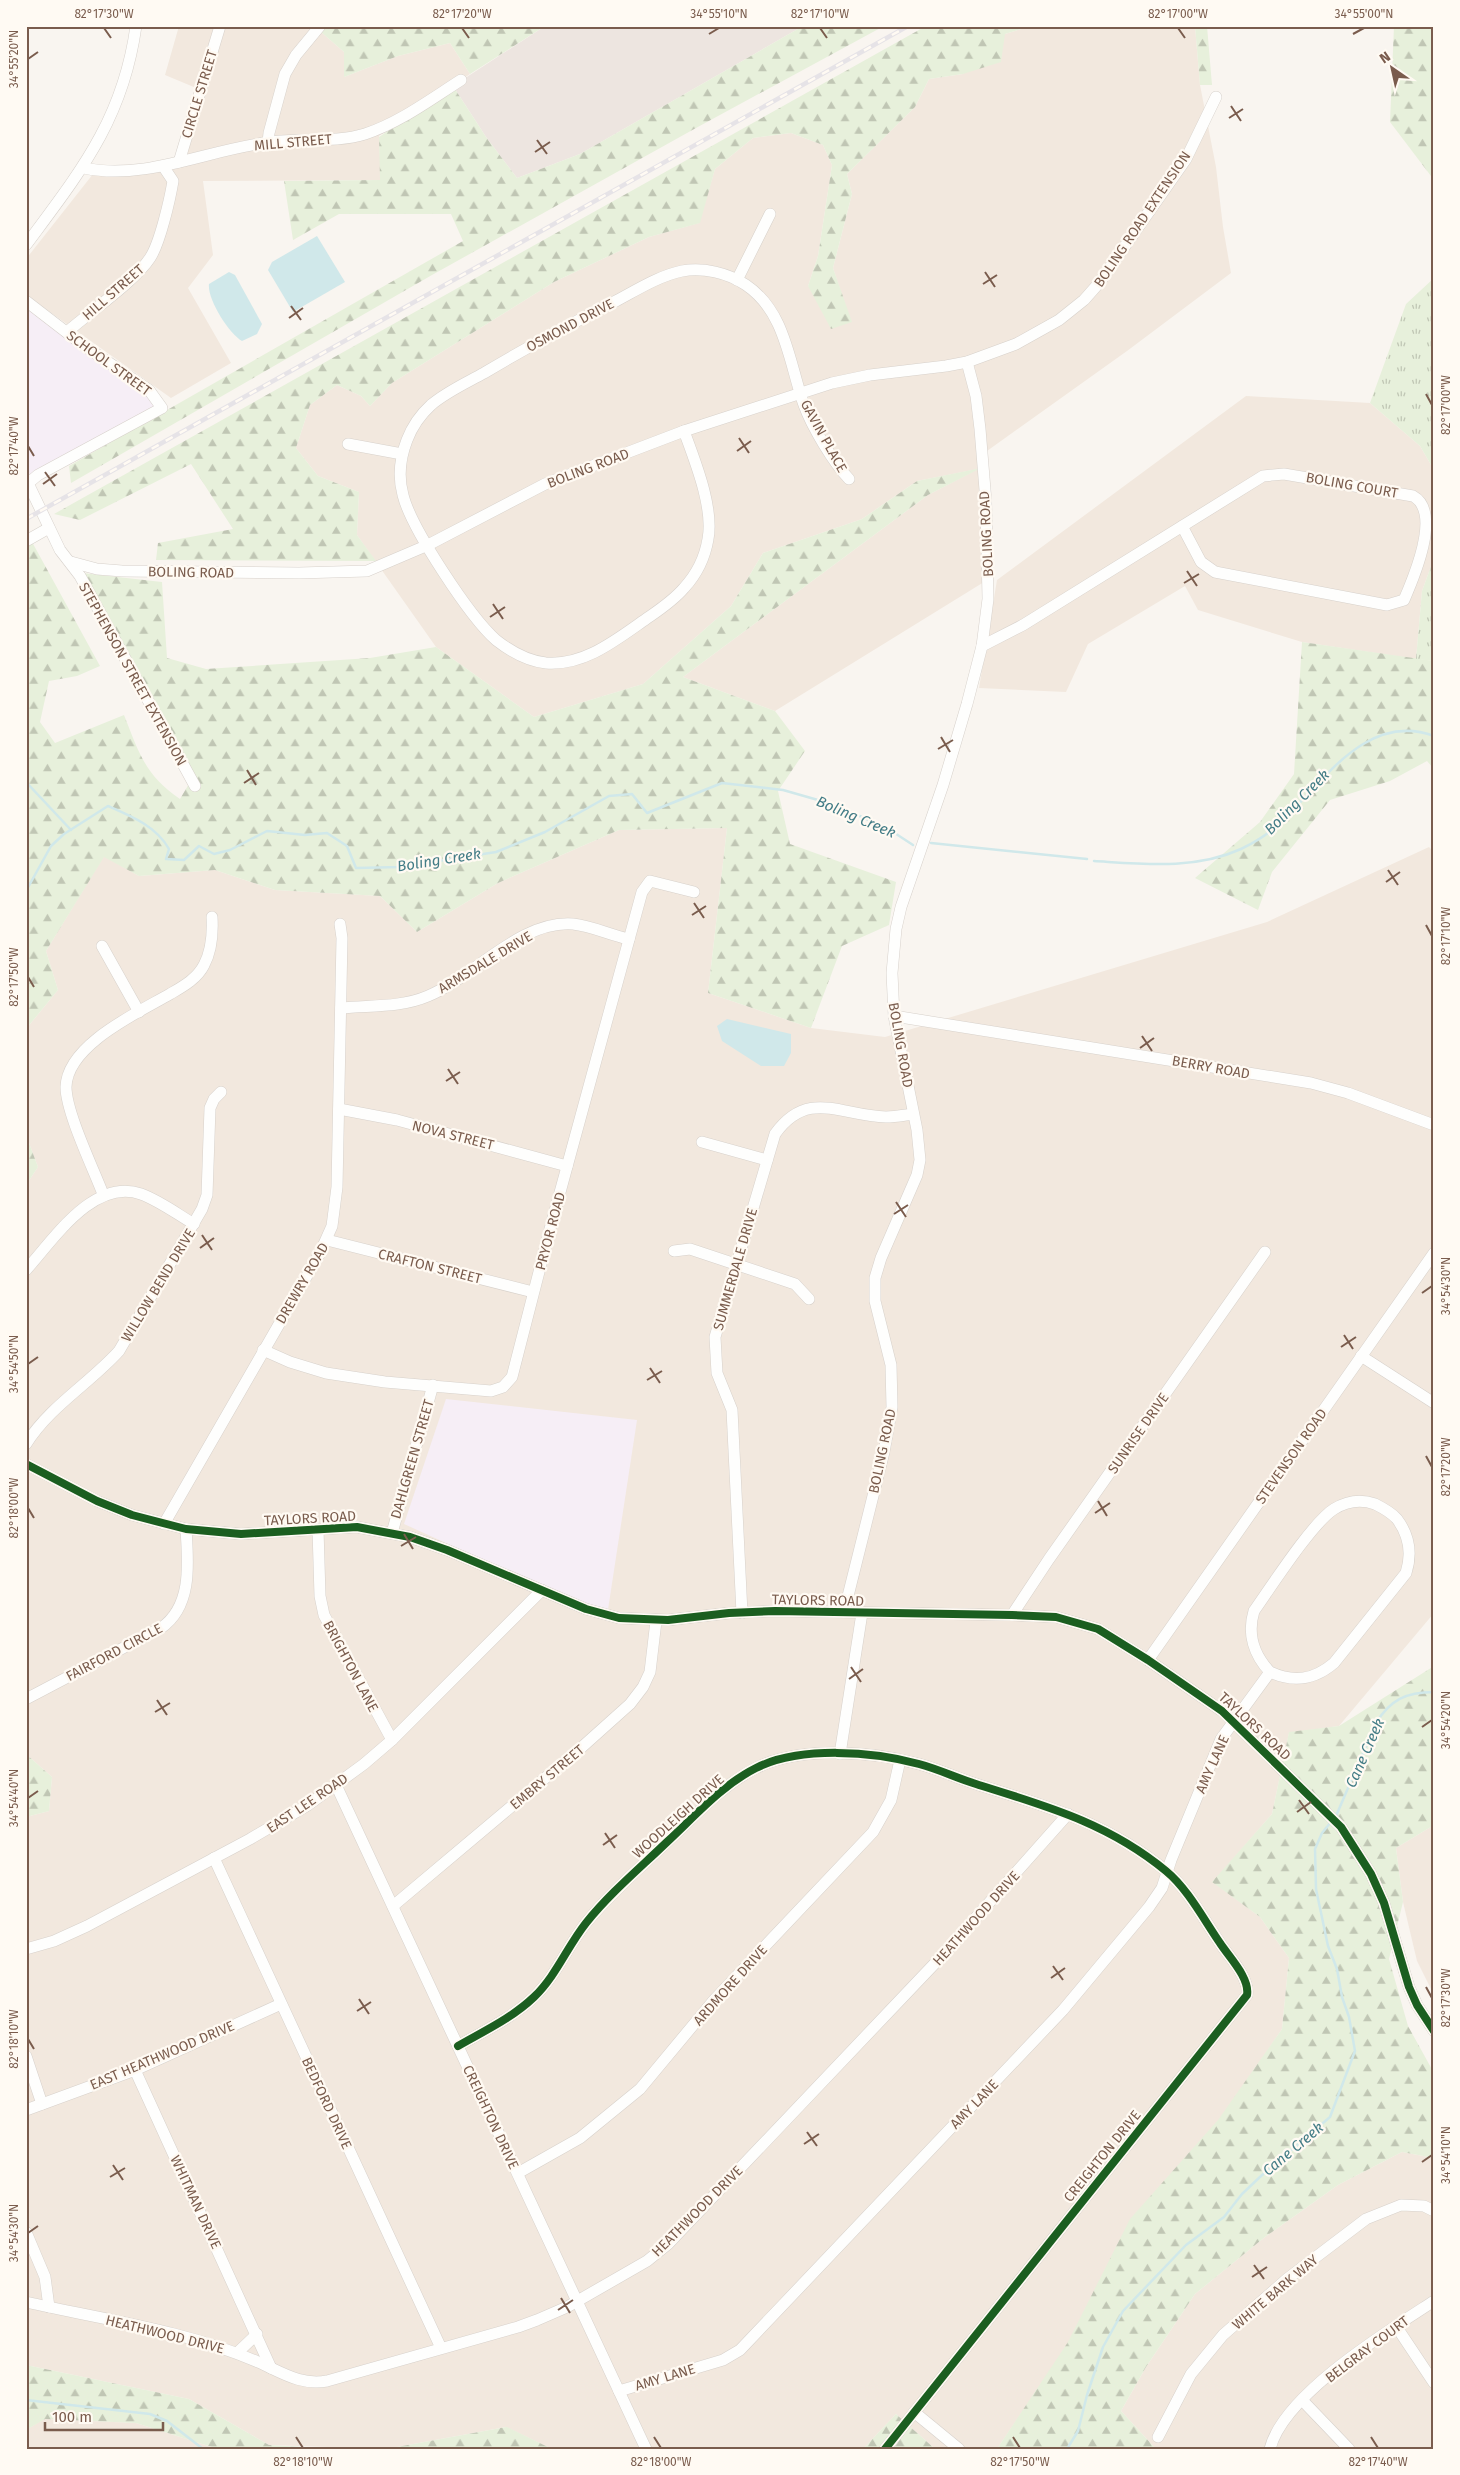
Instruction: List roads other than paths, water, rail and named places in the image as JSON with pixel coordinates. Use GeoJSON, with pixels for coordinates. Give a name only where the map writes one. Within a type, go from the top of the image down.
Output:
{"type":"FeatureCollection","features":[{"type":"Feature","properties":{"kind":"street"},"geometry":{"type":"LineString","coordinates":[[26,245],[84,168],[110,120],[122,87],[136,26]]}},
{"type":"Feature","properties":{"kind":"street","name":"CIRCLE STREET"},"geometry":{"type":"LineString","coordinates":[[179,162],[220,26]]}},
{"type":"Feature","properties":{"kind":"street"},"geometry":{"type":"LineString","coordinates":[[268,142],[285,74],[296,55],[320,26]]}},
{"type":"Feature","properties":{"kind":"street","name":"MILL STREET"},"geometry":{"type":"LineString","coordinates":[[84,168],[124,170],[163,166],[268,142],[347,138],[365,134],[405,115],[461,80]]}},
{"type":"Feature","properties":{"kind":"street","name":"BOLING ROAD EXTENSION"},"geometry":{"type":"LineString","coordinates":[[967,362],[1032,336],[1059,320],[1092,292],[1186,159],[1216,97]]}},
{"type":"Feature","properties":{"kind":"street","name":"HILL STREET"},"geometry":{"type":"LineString","coordinates":[[67,332],[136,274],[150,258],[158,240],[173,181],[163,166]]}},
{"type":"Feature","properties":{"kind":"street"},"geometry":{"type":"LineString","coordinates":[[737,280],[770,214]]}},
{"type":"Feature","properties":{"kind":"street","name":"OSMOND DRIVE"},"geometry":{"type":"LineString","coordinates":[[684,432],[709,513],[709,536],[703,559],[691,579],[676,596],[625,634],[592,654],[568,661],[545,663],[526,658],[508,648],[491,635],[475,618],[428,545],[403,497],[400,478],[402,454],[414,425],[434,403],[580,319],[677,272],[701,270],[720,273],[737,280],[759,295],[774,313],[801,392]]}},
{"type":"Feature","properties":{"kind":"street","name":"SCHOOL STREET"},"geometry":{"type":"LineString","coordinates":[[26,301],[149,390],[162,408],[27,482]]}},
{"type":"Feature","properties":{"kind":"street","name":"BOLING ROAD"},"geometry":{"type":"LineString","coordinates":[[71,562],[97,569],[122,571],[356,572],[380,567],[428,545],[545,484],[684,432],[801,392],[870,375],[967,362],[976,396],[986,502],[989,584],[982,646],[948,769],[899,917],[892,973],[894,1016],[920,1150],[919,1168],[881,1258],[874,1290],[891,1366],[893,1388],[890,1422],[844,1612]]}},
{"type":"Feature","properties":{"kind":"street","name":"GAVIN PLACE"},"geometry":{"type":"LineString","coordinates":[[801,392],[806,410],[849,479]]}},
{"type":"Feature","properties":{"kind":"street"},"geometry":{"type":"LineString","coordinates":[[348,444],[402,454]]}},
{"type":"Feature","properties":{"kind":"street","name":"BOLING COURT"},"geometry":{"type":"LineString","coordinates":[[982,646],[1023,626],[1256,479],[1279,473],[1413,496],[1425,508],[1427,521],[1413,581],[1404,600],[1387,605],[1215,572],[1201,562],[1182,526]]}},
{"type":"Feature","properties":{"kind":"street","name":"STEPHENSON STREET EXTENSION"},"geometry":{"type":"LineString","coordinates":[[27,482],[44,512],[49,528],[60,550],[71,562],[195,786]]}},
{"type":"Feature","properties":{"kind":"street"},"geometry":{"type":"LineString","coordinates":[[26,541],[49,528]]}},
{"type":"Feature","properties":{"kind":"street","name":"PRYOR ROAD"},"geometry":{"type":"LineString","coordinates":[[263,1350],[298,1365],[326,1373],[385,1382],[491,1391],[507,1384],[512,1377],[567,1166],[642,892],[647,883],[653,881],[694,892]]}},
{"type":"Feature","properties":{"kind":"street"},"geometry":{"type":"LineString","coordinates":[[104,1194],[70,1108],[66,1087],[67,1077],[75,1059],[82,1050],[180,988],[201,971],[212,942],[212,917]]}},
{"type":"Feature","properties":{"kind":"street","name":"DREWRY ROAD"},"geometry":{"type":"LineString","coordinates":[[164,1524],[327,1240],[332,1226],[337,1187],[342,938],[340,924]]}},
{"type":"Feature","properties":{"kind":"street","name":"ARMSDALE DRIVE"},"geometry":{"type":"LineString","coordinates":[[341,1008],[395,1005],[426,997],[448,986],[514,942],[549,926],[578,925],[629,939]]}},
{"type":"Feature","properties":{"kind":"street"},"geometry":{"type":"LineString","coordinates":[[102,946],[140,1012]]}},
{"type":"Feature","properties":{"kind":"street","name":"BERRY ROAD"},"geometry":{"type":"LineString","coordinates":[[894,1016],[1311,1083],[1348,1093],[1434,1125]]}},
{"type":"Feature","properties":{"kind":"street","name":"WILLOW BEND DRIVE"},"geometry":{"type":"LineString","coordinates":[[26,1444],[47,1415],[119,1351],[194,1224],[207,1195],[210,1108],[214,1099],[221,1092]]}},
{"type":"Feature","properties":{"kind":"street","name":"SUMMERDALE DRIVE"},"geometry":{"type":"LineString","coordinates":[[742,1613],[732,1410],[717,1373],[715,1337],[775,1134],[786,1119],[802,1109],[824,1106],[886,1117],[914,1114]]}},
{"type":"Feature","properties":{"kind":"street","name":"NOVA STREET"},"geometry":{"type":"LineString","coordinates":[[339,1108],[397,1120],[567,1166]]}},
{"type":"Feature","properties":{"kind":"street"},"geometry":{"type":"LineString","coordinates":[[702,1142],[767,1160]]}},
{"type":"Feature","properties":{"kind":"street"},"geometry":{"type":"LineString","coordinates":[[26,1270],[80,1211],[104,1194],[120,1190],[140,1193],[194,1224]]}},
{"type":"Feature","properties":{"kind":"street","name":"CRAFTON STREET"},"geometry":{"type":"LineString","coordinates":[[327,1240],[534,1292]]}},
{"type":"Feature","properties":{"kind":"street"},"geometry":{"type":"LineString","coordinates":[[674,1251],[690,1249],[795,1284],[810,1299]]}},
{"type":"Feature","properties":{"kind":"street","name":"SUNRISE DRIVE"},"geometry":{"type":"LineString","coordinates":[[1012,1615],[1049,1559],[1265,1252]]}},
{"type":"Feature","properties":{"kind":"street","name":"STEVENSON ROAD"},"geometry":{"type":"LineString","coordinates":[[1148,1660],[1434,1253]]}},
{"type":"Feature","properties":{"kind":"street"},"geometry":{"type":"LineString","coordinates":[[1361,1356],[1434,1403]]}},
{"type":"Feature","properties":{"kind":"street","name":"DAHLGREEN STREET"},"geometry":{"type":"LineString","coordinates":[[392,1533],[432,1385]]}},
{"type":"Feature","properties":{"kind":"street","name":"TAYLORS ROAD"},"geometry":{"type":"LineString","coordinates":[[26,1464],[97,1501],[132,1515],[186,1529],[241,1534],[357,1527],[392,1533],[447,1550],[607,1616],[632,1620],[656,1621],[742,1613],[844,1612],[1056,1617],[1085,1624],[1110,1635],[1209,1701],[1233,1721],[1330,1814],[1341,1827],[1371,1874],[1384,1903],[1409,1987],[1417,2005],[1434,2031]]}},
{"type":"Feature","properties":{"kind":"street"},"geometry":{"type":"LineString","coordinates":[[1354,1502],[1368,1502],[1383,1508],[1395,1517],[1407,1537],[1410,1561],[1406,1573],[1334,1663],[1324,1671],[1312,1678],[1300,1679],[1270,1672],[1256,1652],[1252,1639],[1251,1624],[1254,1611],[1322,1518],[1333,1510],[1354,1502]]}},
{"type":"Feature","properties":{"kind":"street","name":"FAIRFORD CIRCLE"},"geometry":{"type":"LineString","coordinates":[[26,1699],[161,1628],[173,1618],[180,1604],[186,1583],[186,1529]]}},
{"type":"Feature","properties":{"kind":"street","name":"BRIGHTON LANE"},"geometry":{"type":"LineString","coordinates":[[318,1529],[320,1596],[324,1615],[392,1740]]}},
{"type":"Feature","properties":{"kind":"street","name":"EAST LEE ROAD"},"geometry":{"type":"LineString","coordinates":[[26,1949],[67,1936],[282,1822],[336,1785],[392,1740],[542,1590]]}},
{"type":"Feature","properties":{"kind":"street"},"geometry":{"type":"LineString","coordinates":[[840,1754],[862,1613]]}},
{"type":"Feature","properties":{"kind":"street","name":"EMBRY STREET"},"geometry":{"type":"LineString","coordinates":[[393,1906],[582,1748],[630,1704],[643,1687],[650,1672],[656,1621]]}},
{"type":"Feature","properties":{"kind":"street","name":"AMY LANE"},"geometry":{"type":"LineString","coordinates":[[619,2391],[723,2360],[740,2350],[1063,2010],[1149,1907],[1162,1888],[1171,1860],[1221,1739],[1270,1672]]}},
{"type":"Feature","properties":{"kind":"street","name":"WOODLEIGH DRIVE"},"geometry":{"type":"LineString","coordinates":[[458,2046],[507,2018],[534,1997],[549,1980],[584,1925],[608,1898],[731,1784],[755,1768],[782,1758],[806,1754],[840,1754],[900,1760],[931,1767],[1094,1824],[1121,1839],[1168,1873]]}},
{"type":"Feature","properties":{"kind":"street","name":"ARDMORE DRIVE"},"geometry":{"type":"LineString","coordinates":[[518,2173],[580,2138],[652,2078],[714,2000],[873,1832],[891,1800],[900,1760]]}},
{"type":"Feature","properties":{"kind":"street","name":"CREIGHTON DRIVE"},"geometry":{"type":"LineString","coordinates":[[336,1785],[646,2449]]}},
{"type":"Feature","properties":{"kind":"street","name":"HEATHWOOD DRIVE"},"geometry":{"type":"LineString","coordinates":[[26,2302],[166,2331],[237,2353],[299,2380],[321,2382],[518,2327],[577,2300],[647,2261],[668,2244],[939,1959],[1068,1814]]}},
{"type":"Feature","properties":{"kind":"street","name":"BEDFORD DRIVE"},"geometry":{"type":"LineString","coordinates":[[214,1858],[441,2348]]}},
{"type":"Feature","properties":{"kind":"street","name":"CREIGHTON DRIVE"},"geometry":{"type":"LineString","coordinates":[[885,2449],[1247,1995],[1246,1982],[1208,1925],[1168,1873]]}},
{"type":"Feature","properties":{"kind":"street","name":"EAST HEATHWOOD DRIVE"},"geometry":{"type":"LineString","coordinates":[[42,2104],[135,2070],[281,2004]]}},
{"type":"Feature","properties":{"kind":"street"},"geometry":{"type":"LineString","coordinates":[[26,2056],[42,2104],[26,2110]]}},
{"type":"Feature","properties":{"kind":"street","name":"WHITMAN DRIVE"},"geometry":{"type":"LineString","coordinates":[[135,2070],[271,2368]]}},
{"type":"Feature","properties":{"kind":"street","name":"WHITE BARK WAY"},"geometry":{"type":"LineString","coordinates":[[1158,2437],[1192,2374],[1223,2335],[1287,2279],[1366,2219],[1401,2205],[1424,2206],[1434,2211]]}},
{"type":"Feature","properties":{"kind":"street"},"geometry":{"type":"LineString","coordinates":[[26,2232],[45,2277],[48,2307]]}},
{"type":"Feature","properties":{"kind":"street","name":"BELGRAY COURT"},"geometry":{"type":"LineString","coordinates":[[1270,2449],[1272,2440],[1284,2421],[1302,2400],[1338,2367],[1434,2301]]}},
{"type":"Feature","properties":{"kind":"street"},"geometry":{"type":"LineString","coordinates":[[1396,2326],[1434,2383]]}},
{"type":"Feature","properties":{"kind":"street"},"geometry":{"type":"LineString","coordinates":[[237,2353],[256,2334]]}},
{"type":"Feature","properties":{"kind":"street"},"geometry":{"type":"LineString","coordinates":[[1302,2400],[1349,2449]]}},
{"type":"Feature","properties":{"kind":"street"},"geometry":{"type":"LineString","coordinates":[[914,2412],[959,2449]]}},
{"type":"Feature","properties":{"kind":"water"},"geometry":{"type":"Polygon","coordinates":[[[317,236],[345,282],[293,312],[268,270],[272,262],[317,236]]]}},
{"type":"Feature","properties":{"kind":"water"},"geometry":{"type":"Polygon","coordinates":[[[229,272],[235,275],[262,324],[257,334],[242,341],[225,324],[215,307],[209,290],[209,284],[229,272]]]}},
{"type":"Feature","properties":{"kind":"water"},"geometry":{"type":"Polygon","coordinates":[[[727,1019],[791,1034],[791,1053],[784,1066],[761,1066],[722,1041],[717,1026],[727,1019]]]}},
{"type":"Feature","properties":{"kind":"waterway","name":"Boling Creek"},"geometry":{"type":"LineString","coordinates":[[1094,861],[1169,864],[1187,863],[1223,856],[1263,837],[1282,821],[1330,770],[1348,754],[1367,742],[1388,733],[1410,731],[1434,736]]}},
{"type":"Feature","properties":{"kind":"waterway"},"geometry":{"type":"LineString","coordinates":[[26,782],[71,830]]}},
{"type":"Feature","properties":{"kind":"waterway","name":"Boling Creek"},"geometry":{"type":"LineString","coordinates":[[26,891],[51,846],[64,834],[108,806],[142,823],[157,834],[169,849],[166,859],[184,860],[199,846],[214,854],[230,850],[267,831],[305,835],[327,833],[347,846],[356,868],[400,867],[496,852],[545,832],[609,796],[632,794],[647,813],[722,783],[783,790],[832,804],[887,828],[913,845]]}},
{"type":"Feature","properties":{"kind":"waterway","name":"Boling Creek"},"geometry":{"type":"LineString","coordinates":[[931,843],[1087,859]]}},
{"type":"Feature","properties":{"kind":"waterway","name":"Cane Creek"},"geometry":{"type":"LineString","coordinates":[[1336,1816],[1381,1715],[1400,1699],[1424,1692],[1434,1692]]}},
{"type":"Feature","properties":{"kind":"waterway","name":"Cane Creek"},"geometry":{"type":"LineString","coordinates":[[1067,2449],[1078,2431],[1087,2395],[1103,2347],[1123,2311],[1186,2245],[1224,2217],[1242,2194],[1261,2176],[1330,2117],[1355,2051],[1349,2017],[1342,1997],[1337,1969],[1328,1946],[1316,1889],[1315,1849],[1322,1833],[1331,1822]]}},
{"type":"Feature","properties":{"kind":"waterway"},"geometry":{"type":"LineString","coordinates":[[26,2400],[150,2414],[167,2421],[203,2449]]}},
{"type":"Feature","properties":{"kind":"railway"},"geometry":{"type":"LineString","coordinates":[[26,519],[908,26]]}}]}
